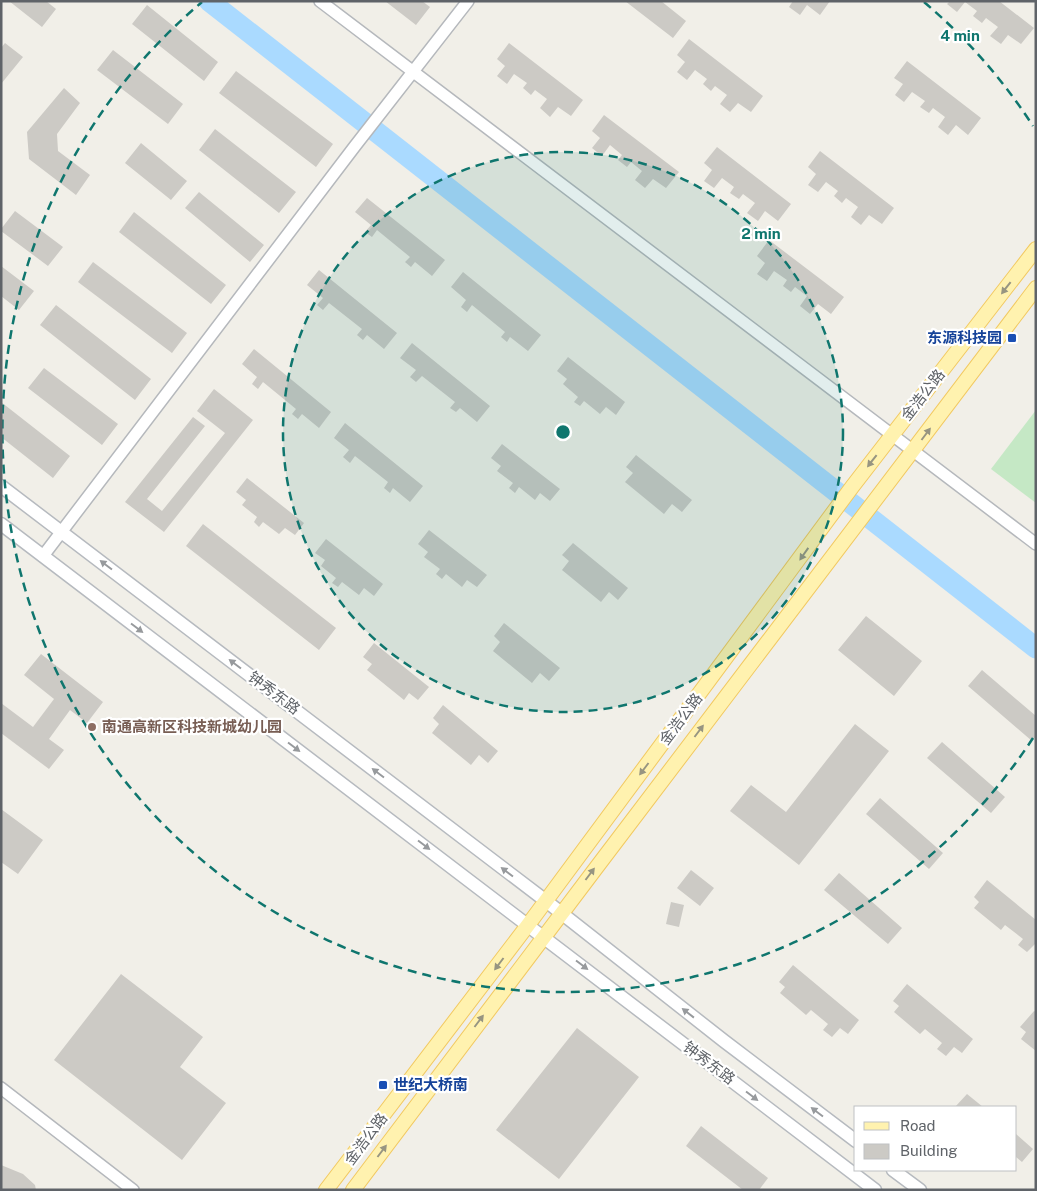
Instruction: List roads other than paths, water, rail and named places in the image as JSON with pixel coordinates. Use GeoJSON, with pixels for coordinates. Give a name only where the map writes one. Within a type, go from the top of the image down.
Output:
{"type":"FeatureCollection","features":[{"type":"Feature","properties":{"kind":"main road","name":"金浩公路"},"geometry":{"type":"LineString","coordinates":[[326,1190],[546,901],[852,487],[1036,249]]}},
{"type":"Feature","properties":{"kind":"main road"},"geometry":{"type":"LineString","coordinates":[[353,1190],[560,913],[913,452],[1036,288]]}},
{"type":"Feature","properties":{"kind":"main road","name":"钟秀东路"},"geometry":{"type":"LineString","coordinates":[[1,486],[546,901],[724,1041],[854,1139]]}},
{"type":"Feature","properties":{"kind":"main road","name":"钟秀东路"},"geometry":{"type":"LineString","coordinates":[[1,524],[875,1190]]}},
{"type":"Feature","properties":{"kind":"main road"},"geometry":{"type":"LineString","coordinates":[[894,1171],[920,1190]]}},
{"type":"Feature","properties":{"kind":"street"},"geometry":{"type":"LineString","coordinates":[[320,1],[1036,544]]}},
{"type":"Feature","properties":{"kind":"street"},"geometry":{"type":"LineString","coordinates":[[43,556],[355,146],[468,1]]}},
{"type":"Feature","properties":{"kind":"street"},"geometry":{"type":"LineString","coordinates":[[1,1088],[133,1190]]}},
{"type":"Feature","properties":{"kind":"waterway"},"geometry":{"type":"LineString","coordinates":[[209,1],[1036,648]]}},
{"type":"Feature","properties":{"kind":"place","name":"东源科技园"},"geometry":{"type":"Point","coordinates":[1012,338]}},
{"type":"Feature","properties":{"kind":"place","name":"南通高新区科技新城幼儿园"},"geometry":{"type":"Point","coordinates":[92,727]}},
{"type":"Feature","properties":{"kind":"place","name":"世纪大桥南"},"geometry":{"type":"Point","coordinates":[383,1085]}}]}
